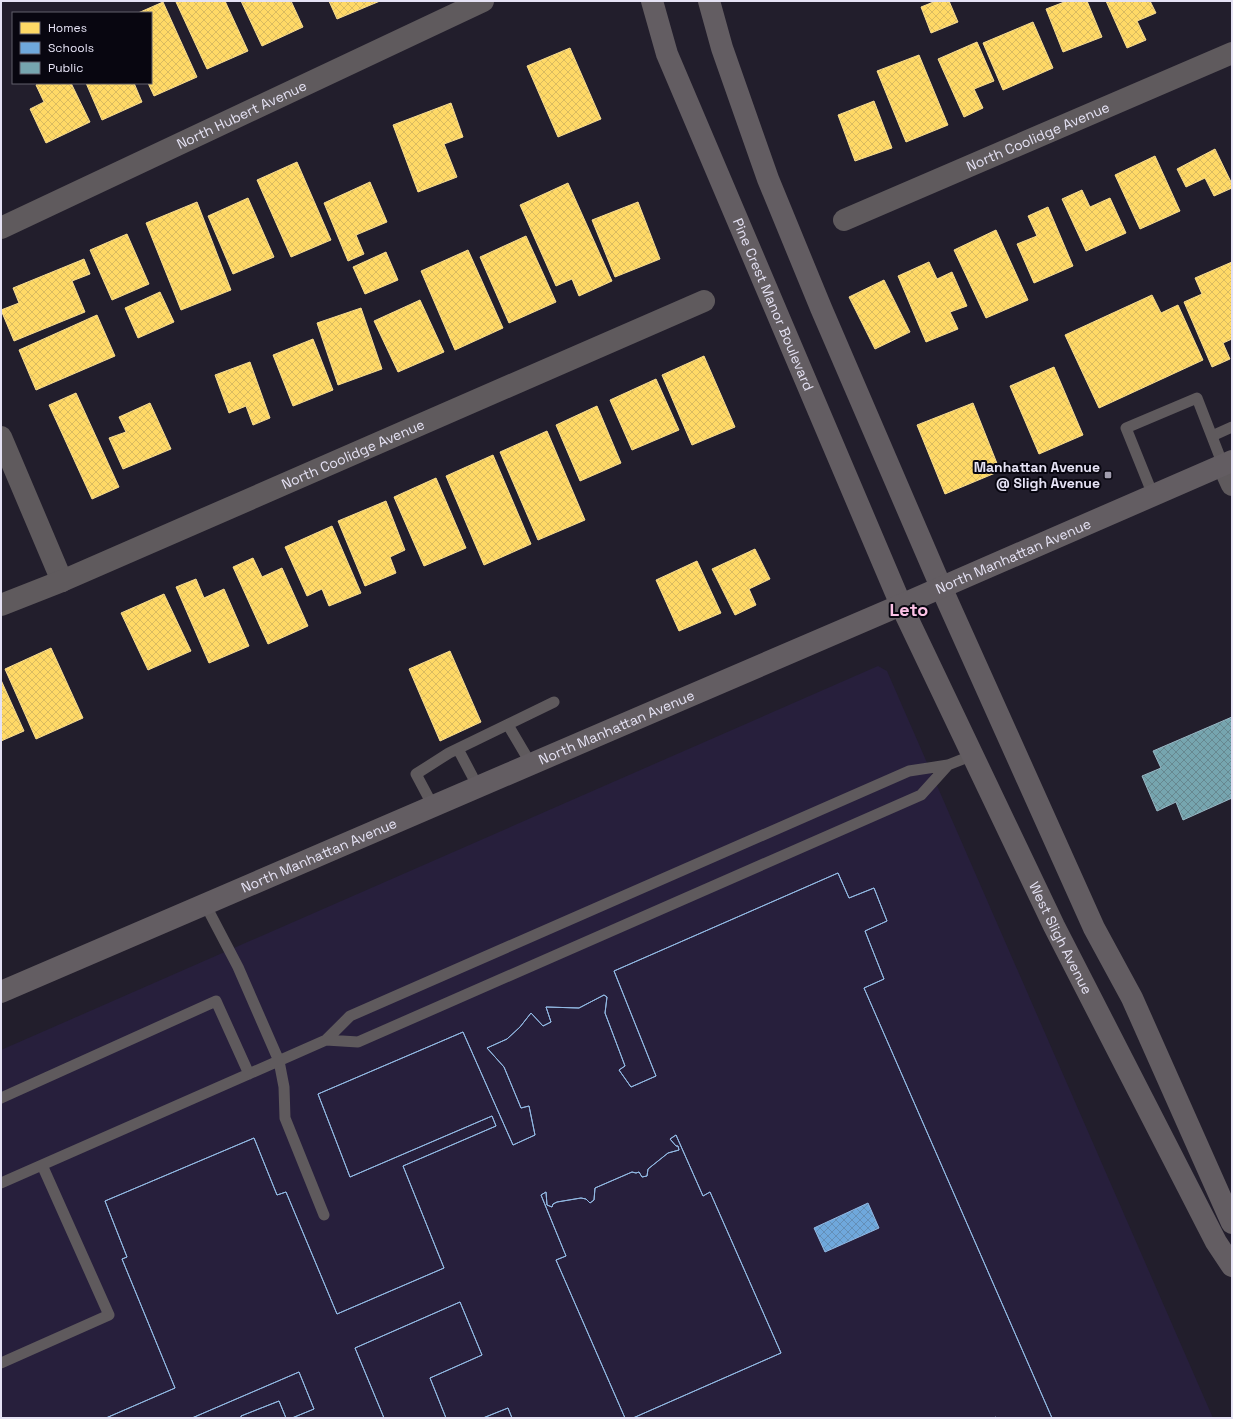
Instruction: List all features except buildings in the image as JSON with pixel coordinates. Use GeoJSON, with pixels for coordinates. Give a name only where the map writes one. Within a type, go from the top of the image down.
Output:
{"type":"FeatureCollection","features":[{"type":"Feature","properties":{"kind":"main road","name":"Pine Crest Manor Boulevard"},"geometry":{"type":"LineString","coordinates":[[652,1],[667,54],[901,605]]}},
{"type":"Feature","properties":{"kind":"main road"},"geometry":{"type":"LineString","coordinates":[[708,1],[722,48],[768,179],[821,308],[941,587],[1090,921],[1132,998],[1232,1223]]}},
{"type":"Feature","properties":{"kind":"main road","name":"North Manhattan Avenue"},"geometry":{"type":"LineString","coordinates":[[1,992],[901,605],[1227,463]]}},
{"type":"Feature","properties":{"kind":"main road","name":"West Sligh Avenue"},"geometry":{"type":"LineString","coordinates":[[901,605],[1061,940],[1216,1242],[1232,1266]]}},
{"type":"Feature","properties":{"kind":"street","name":"North Hubert Avenue"},"geometry":{"type":"LineString","coordinates":[[1,228],[483,1]]}},
{"type":"Feature","properties":{"kind":"street","name":"North Coolidge Avenue"},"geometry":{"type":"LineString","coordinates":[[844,220],[1232,53]]}},
{"type":"Feature","properties":{"kind":"street","name":"North Coolidge Avenue"},"geometry":{"type":"LineString","coordinates":[[1,605],[62,581],[704,301]]}},
{"type":"Feature","properties":{"kind":"street"},"geometry":{"type":"LineString","coordinates":[[1,437],[62,581]]}},
{"type":"Feature","properties":{"kind":"street"},"geometry":{"type":"LineString","coordinates":[[1227,463],[1232,486]]}},
{"type":"Feature","properties":{"kind":"lane"},"geometry":{"type":"LineString","coordinates":[[1153,495],[1126,428],[1197,398],[1212,436],[1227,463]]}},
{"type":"Feature","properties":{"kind":"lane"},"geometry":{"type":"LineString","coordinates":[[1212,436],[1232,427]]}},
{"type":"Feature","properties":{"kind":"lane"},"geometry":{"type":"LineString","coordinates":[[433,806],[416,774],[458,749],[554,702]]}},
{"type":"Feature","properties":{"kind":"lane"},"geometry":{"type":"LineString","coordinates":[[508,725],[531,764]]}},
{"type":"Feature","properties":{"kind":"lane"},"geometry":{"type":"LineString","coordinates":[[458,749],[478,787]]}},
{"type":"Feature","properties":{"kind":"lane"},"geometry":{"type":"LineString","coordinates":[[1,1183],[326,1040],[350,1016],[909,771],[948,765],[973,755]]}},
{"type":"Feature","properties":{"kind":"lane"},"geometry":{"type":"LineString","coordinates":[[326,1040],[358,1042],[921,795],[948,765]]}},
{"type":"Feature","properties":{"kind":"lane"},"geometry":{"type":"LineString","coordinates":[[205,904],[238,967],[279,1061],[284,1087],[285,1118],[324,1216]]}},
{"type":"Feature","properties":{"kind":"lane"},"geometry":{"type":"LineString","coordinates":[[1,1098],[216,1001],[249,1074]]}},
{"type":"Feature","properties":{"kind":"lane"},"geometry":{"type":"LineString","coordinates":[[1,1362],[109,1315],[42,1165]]}},
{"type":"Feature","properties":{"kind":"shaded area"},"geometry":{"type":"Polygon","coordinates":[[[878,666],[887,671],[1213,1418],[1,1418],[1,1050],[878,666]]]}},
{"type":"Feature","properties":{"kind":"place","name":"Manhattan Avenue @ Sligh Avenue"},"geometry":{"type":"Point","coordinates":[1108,475]}},
{"type":"Feature","properties":{"kind":"district","name":"Leto"},"geometry":{"type":"Point","coordinates":[909,609]}}]}
